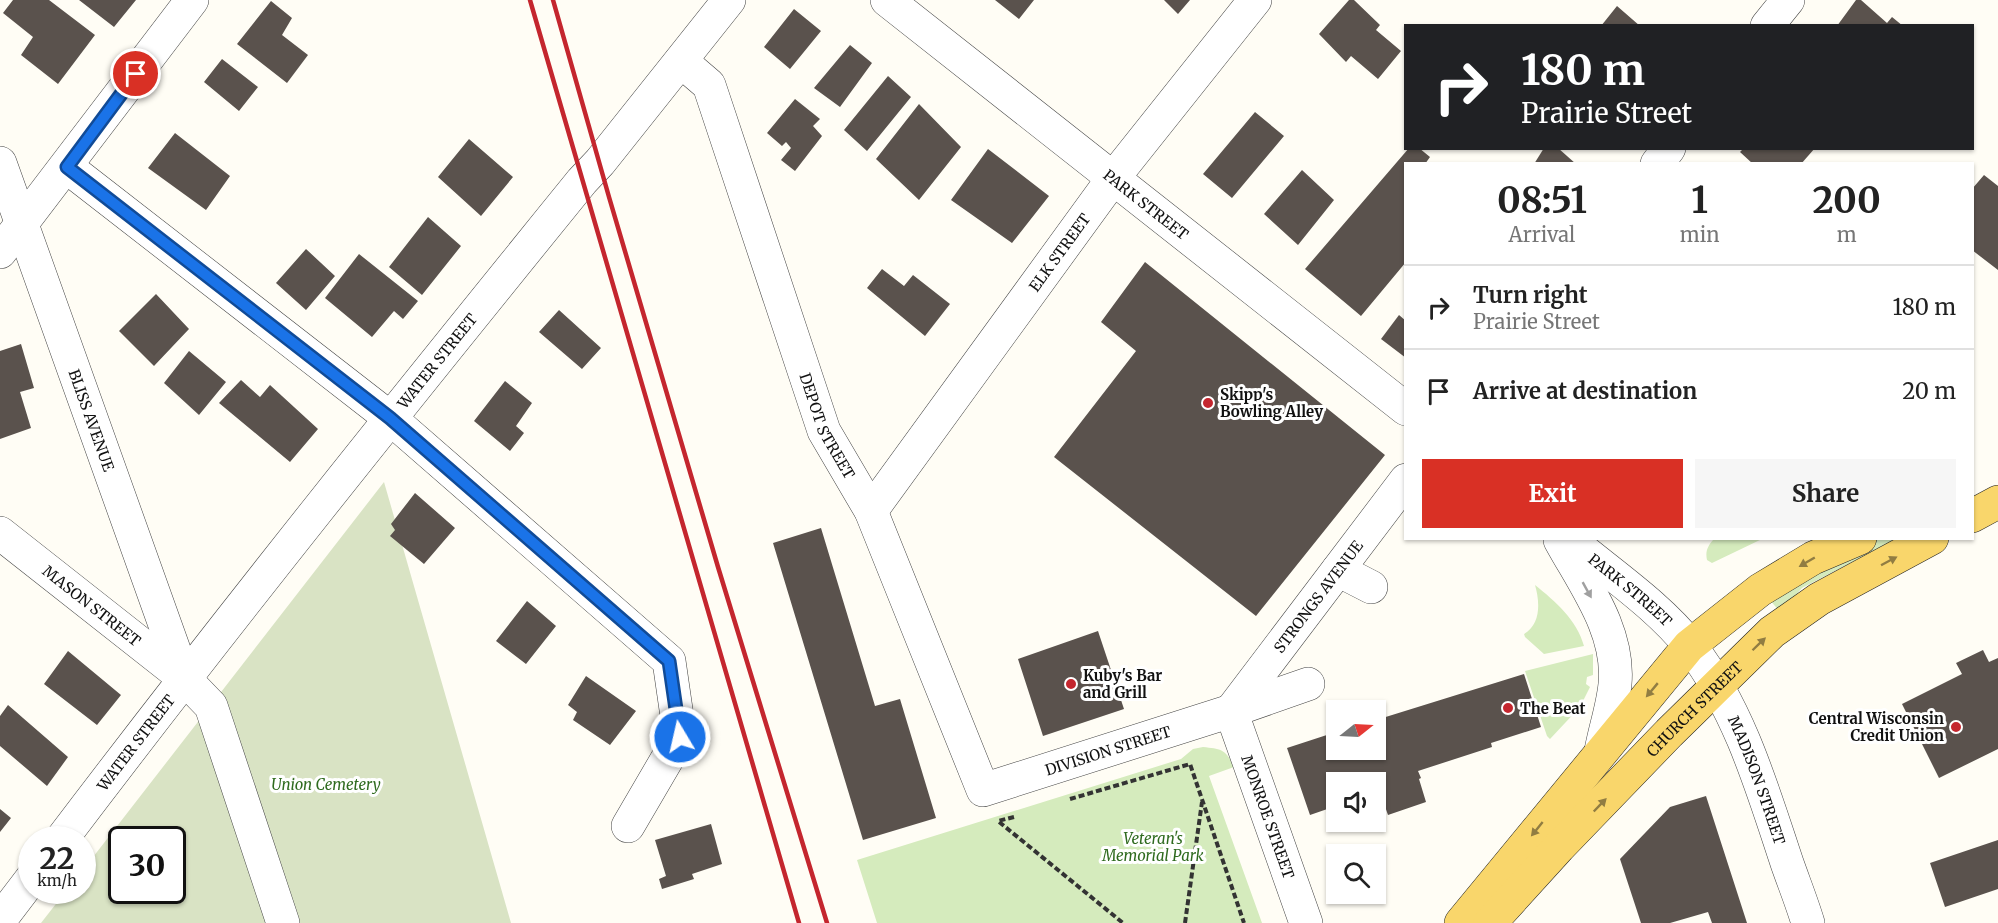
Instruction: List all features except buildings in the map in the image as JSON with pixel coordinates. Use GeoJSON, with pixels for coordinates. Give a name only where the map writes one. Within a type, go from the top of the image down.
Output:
{"type":"FeatureCollection","features":[{"type":"Feature","properties":{"kind":"main road"},"geometry":{"type":"LineString","coordinates":[[1974,496],[1998,488]]}},
{"type":"Feature","properties":{"kind":"main road"},"geometry":{"type":"LineString","coordinates":[[1974,515],[1998,502]]}},
{"type":"Feature","properties":{"kind":"main road"},"geometry":{"type":"LineString","coordinates":[[1461,923],[1600,751],[1689,646],[1760,590],[1813,558],[1855,540]]}},
{"type":"Feature","properties":{"kind":"main road","name":"CHURCH STREET"},"geometry":{"type":"LineString","coordinates":[[1490,923],[1559,847],[1772,632],[1819,599],[1928,540]]}},
{"type":"Feature","properties":{"kind":"street"},"geometry":{"type":"LineString","coordinates":[[0,252],[192,0]]}},
{"type":"Feature","properties":{"kind":"street","name":"WATER STREET"},"geometry":{"type":"LineString","coordinates":[[72,826],[184,678],[390,418],[729,0]]}},
{"type":"Feature","properties":{"kind":"street","name":"PARK STREET"},"geometry":{"type":"LineString","coordinates":[[887,0],[1404,407]]}},
{"type":"Feature","properties":{"kind":"street","name":"ELK STREET"},"geometry":{"type":"LineString","coordinates":[[871,511],[1114,177],[1255,0]]}},
{"type":"Feature","properties":{"kind":"street"},"geometry":{"type":"LineString","coordinates":[[1769,24],[1788,0]]}},
{"type":"Feature","properties":{"kind":"street","name":"DEPOT STREET"},"geometry":{"type":"LineString","coordinates":[[681,61],[710,85],[824,431],[871,511],[983,790]]}},
{"type":"Feature","properties":{"kind":"street","name":"BLISS AVENUE"},"geometry":{"type":"LineString","coordinates":[[0,163],[184,678]]}},
{"type":"Feature","properties":{"kind":"street"},"geometry":{"type":"LineString","coordinates":[[67,167],[390,418],[669,661],[680,737],[628,826]]}},
{"type":"Feature","properties":{"kind":"street","name":"STRONGS AVENUE"},"geometry":{"type":"LineString","coordinates":[[1231,711],[1404,483]]}},
{"type":"Feature","properties":{"kind":"street","name":"MASON STREET"},"geometry":{"type":"LineString","coordinates":[[0,533],[184,678],[211,706],[283,923]]}},
{"type":"Feature","properties":{"kind":"street"},"geometry":{"type":"LineString","coordinates":[[1560,540],[1598,609],[1613,647],[1615,684],[1600,751]]}},
{"type":"Feature","properties":{"kind":"street","name":"PARK STREET"},"geometry":{"type":"LineString","coordinates":[[1570,540],[1655,610],[1689,646]]}},
{"type":"Feature","properties":{"kind":"street"},"geometry":{"type":"LineString","coordinates":[[1338,570],[1371,587]]}},
{"type":"Feature","properties":{"kind":"street","name":"MADISON STREET"},"geometry":{"type":"LineString","coordinates":[[1689,646],[1718,685],[1743,738],[1772,814],[1808,923]]}},
{"type":"Feature","properties":{"kind":"street","name":"DIVISION STREET"},"geometry":{"type":"LineString","coordinates":[[983,790],[1308,684]]}},
{"type":"Feature","properties":{"kind":"street","name":"MONROE STREET"},"geometry":{"type":"LineString","coordinates":[[1231,711],[1306,923]]}},
{"type":"Feature","properties":{"kind":"street"},"geometry":{"type":"LineString","coordinates":[[0,920],[18,896]]}},
{"type":"Feature","properties":{"kind":"path"},"geometry":{"type":"LineString","coordinates":[[1069,800],[1190,764],[1244,923]]}},
{"type":"Feature","properties":{"kind":"path"},"geometry":{"type":"LineString","coordinates":[[1185,923],[1202,799]]}},
{"type":"Feature","properties":{"kind":"path"},"geometry":{"type":"LineString","coordinates":[[1015,816],[998,821],[1123,923]]}},
{"type":"Feature","properties":{"kind":"green space","name":"Union Cemetery"},"geometry":{"type":"Polygon","coordinates":[[[384,482],[511,923],[41,923],[56,904],[96,904],[96,853],[108,838],[108,904],[186,904],[186,826],[117,826],[384,482]]]}},
{"type":"Feature","properties":{"kind":"green space"},"geometry":{"type":"Polygon","coordinates":[[[1714,540],[1760,540],[1712,563],[1707,560],[1706,554],[1714,540]]]}},
{"type":"Feature","properties":{"kind":"green space"},"geometry":{"type":"Polygon","coordinates":[[[1865,540],[1894,540],[1802,588],[1780,612],[1764,593],[1865,540]]]}},
{"type":"Feature","properties":{"kind":"green space"},"geometry":{"type":"Polygon","coordinates":[[[1535,585],[1571,619],[1584,646],[1544,654],[1525,637],[1524,634],[1534,625],[1538,612],[1535,585]]]}},
{"type":"Feature","properties":{"kind":"green space"},"geometry":{"type":"Polygon","coordinates":[[[1593,654],[1593,675],[1587,677],[1586,684],[1590,687],[1580,707],[1550,739],[1525,671],[1593,654]]]}},
{"type":"Feature","properties":{"kind":"green space","name":"Veteran's Memorial Park"},"geometry":{"type":"Polygon","coordinates":[[[1203,747],[1222,751],[1234,767],[1209,776],[1262,923],[877,923],[857,860],[1181,759],[1193,749],[1203,747]]]}},
{"type":"Feature","properties":{"kind":"railway"},"geometry":{"type":"LineString","coordinates":[[530,0],[799,923]]}},
{"type":"Feature","properties":{"kind":"railway"},"geometry":{"type":"LineString","coordinates":[[553,0],[718,567],[827,923]]}},
{"type":"Feature","properties":{"kind":"place","name":"Skipp's Bowling Alley"},"geometry":{"type":"Point","coordinates":[1208,403]}},
{"type":"Feature","properties":{"kind":"place","name":"Kuby's Bar and Grill"},"geometry":{"type":"Point","coordinates":[1071,684]}},
{"type":"Feature","properties":{"kind":"place","name":"The Beat"},"geometry":{"type":"Point","coordinates":[1508,708]}},
{"type":"Feature","properties":{"kind":"place","name":"Central Wisconsin Credit Union"},"geometry":{"type":"Point","coordinates":[1956,727]}},
{"type":"Feature","properties":{"kind":"route"},"geometry":{"type":"LineString","coordinates":[[136,74],[67,167],[390,418],[669,661],[680,737]]}}]}
